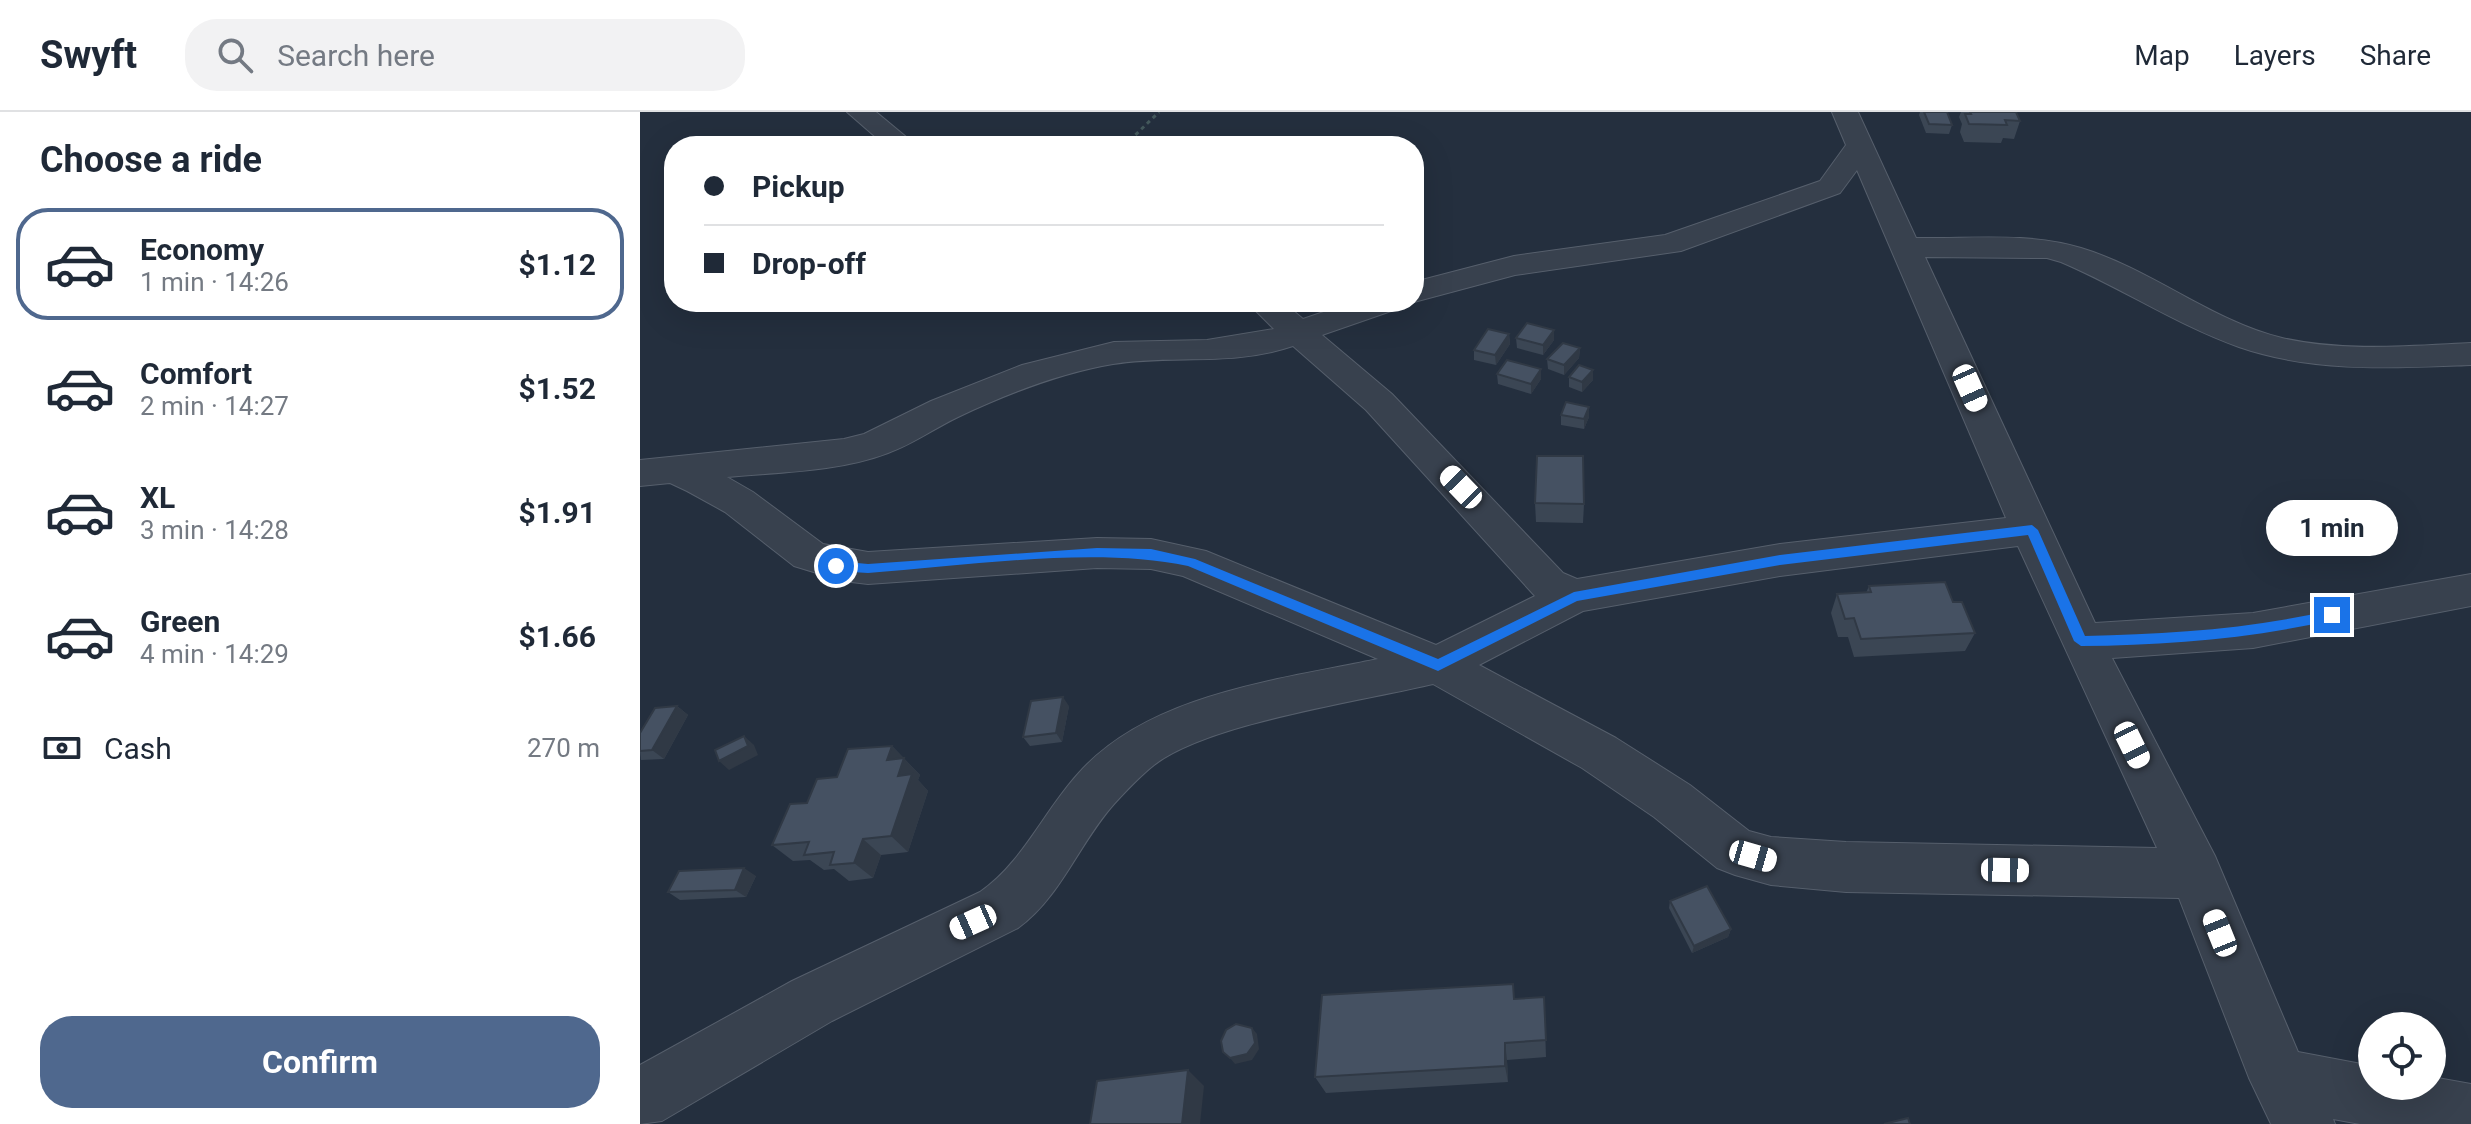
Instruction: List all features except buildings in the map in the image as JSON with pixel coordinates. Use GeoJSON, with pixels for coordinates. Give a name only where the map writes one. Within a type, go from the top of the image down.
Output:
{"type":"FeatureCollection","features":[{"type":"Feature","properties":{"kind":"street"},"geometry":{"type":"LineString","coordinates":[[860,112],[890,136]]}},
{"type":"Feature","properties":{"kind":"street"},"geometry":{"type":"LineString","coordinates":[[1852,129],[1908,247],[2081,641],[2196,874],[2292,1101],[2471,1115]]}},
{"type":"Feature","properties":{"kind":"street"},"geometry":{"type":"LineString","coordinates":[[1424,289],[1514,266],[1670,244],[1830,187],[1852,129]]}},
{"type":"Feature","properties":{"kind":"street"},"geometry":{"type":"LineString","coordinates":[[1908,247],[2047,249],[2072,255],[2237,334],[2279,347],[2329,355],[2471,354]]}},
{"type":"Feature","properties":{"kind":"street"},"geometry":{"type":"LineString","coordinates":[[1276,312],[1379,402],[1548,584],[1574,596]]}},
{"type":"Feature","properties":{"kind":"street"},"geometry":{"type":"LineString","coordinates":[[658,472],[813,456],[876,444],[983,391],[1085,359],[1145,350],[1236,348],[1301,332],[1357,312]]}},
{"type":"Feature","properties":{"kind":"street"},"geometry":{"type":"LineString","coordinates":[[658,472],[740,502],[790,544],[814,560],[836,566],[868,568],[1097,553],[1151,554],[1191,562],[1438,665],[1599,753],[1672,801],[1735,851],[1771,861],[1846,867],[2196,874]]}},
{"type":"Feature","properties":{"kind":"street"},"geometry":{"type":"LineString","coordinates":[[640,1099],[812,1001],[999,910],[1020,895],[1095,790],[1137,750],[1175,730],[1255,705],[1438,665],[1574,596],[1780,560],[2032,530]]}},
{"type":"Feature","properties":{"kind":"street"},"geometry":{"type":"LineString","coordinates":[[2081,641],[2175,640],[2279,627],[2412,597],[2471,590]]}},
{"type":"Feature","properties":{"kind":"path"},"geometry":{"type":"LineString","coordinates":[[1134,136],[1159,112]]}},
{"type":"Feature","properties":{"kind":"route"},"geometry":{"type":"LineString","coordinates":[[836,566],[868,568],[1097,553],[1151,554],[1191,562],[1438,665],[1574,596],[1780,560],[2032,530],[2081,641],[2175,640],[2279,627],[2332,615]]}}]}
